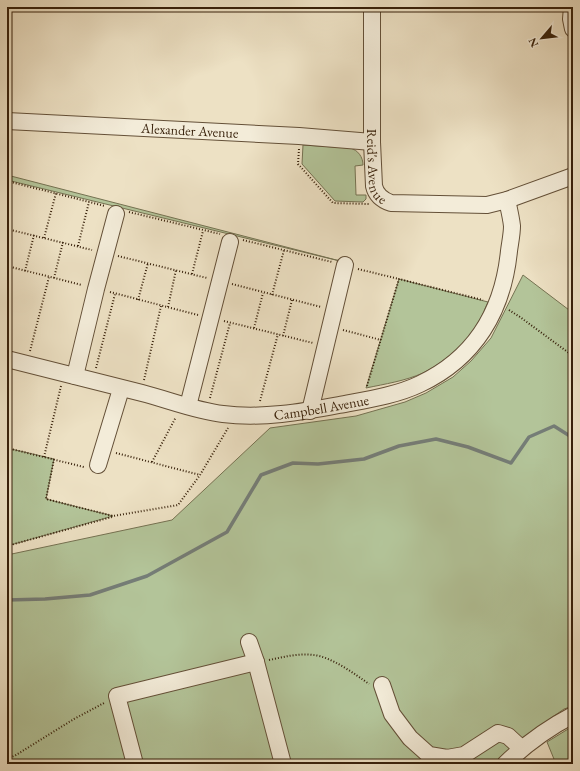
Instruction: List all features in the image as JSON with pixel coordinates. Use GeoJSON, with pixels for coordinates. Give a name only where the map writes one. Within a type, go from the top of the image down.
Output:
{"type":"FeatureCollection","features":[{"type":"Feature","properties":{"kind":"street","name":"Reid's Avenue"},"geometry":{"type":"LineString","coordinates":[[372,7],[372,142],[374,186],[379,196],[391,203],[487,205],[507,200],[573,176]]}},
{"type":"Feature","properties":{"kind":"street"},"geometry":{"type":"LineString","coordinates":[[572,7],[572,26]]}},
{"type":"Feature","properties":{"kind":"street","name":"Alexander Avenue"},"geometry":{"type":"LineString","coordinates":[[7,121],[299,136],[372,142]]}},
{"type":"Feature","properties":{"kind":"street","name":"Campbell Avenue"},"geometry":{"type":"LineString","coordinates":[[8,362],[26,364],[185,405],[236,415],[310,411],[399,392],[418,385],[440,374],[457,361],[473,344],[497,303],[503,289],[512,226],[507,200]]}},
{"type":"Feature","properties":{"kind":"street"},"geometry":{"type":"LineString","coordinates":[[70,375],[96,289],[117,210]]}},
{"type":"Feature","properties":{"kind":"street"},"geometry":{"type":"LineString","coordinates":[[185,405],[211,318],[231,239]]}},
{"type":"Feature","properties":{"kind":"street"},"geometry":{"type":"LineString","coordinates":[[310,411],[345,265]]}},
{"type":"Feature","properties":{"kind":"street"},"geometry":{"type":"LineString","coordinates":[[94,466],[103,450],[121,389]]}},
{"type":"Feature","properties":{"kind":"street"},"geometry":{"type":"LineString","coordinates":[[249,642],[256,662],[283,764]]}},
{"type":"Feature","properties":{"kind":"street"},"geometry":{"type":"LineString","coordinates":[[135,764],[117,696],[256,662]]}},
{"type":"Feature","properties":{"kind":"street"},"geometry":{"type":"LineString","coordinates":[[383,690],[392,714],[410,738],[429,755],[447,758],[464,754],[498,733],[508,736],[521,748]]}},
{"type":"Feature","properties":{"kind":"street"},"geometry":{"type":"LineString","coordinates":[[505,764],[521,748],[548,728],[573,714]]}},
{"type":"Feature","properties":{"kind":"path"},"geometry":{"type":"LineString","coordinates":[[299,136],[298,164],[333,203],[368,205],[379,196]]}},
{"type":"Feature","properties":{"kind":"path"},"geometry":{"type":"LineString","coordinates":[[7,181],[117,210],[203,230],[231,239],[284,250],[399,280],[497,303],[520,317],[573,356]]}},
{"type":"Feature","properties":{"kind":"path"},"geometry":{"type":"LineString","coordinates":[[44,238],[56,193]]}},
{"type":"Feature","properties":{"kind":"path"},"geometry":{"type":"LineString","coordinates":[[78,246],[89,202]]}},
{"type":"Feature","properties":{"kind":"path"},"geometry":{"type":"LineString","coordinates":[[7,229],[334,310]]}},
{"type":"Feature","properties":{"kind":"path"},"geometry":{"type":"LineString","coordinates":[[192,274],[203,230]]}},
{"type":"Feature","properties":{"kind":"path"},"geometry":{"type":"LineString","coordinates":[[25,271],[34,235]]}},
{"type":"Feature","properties":{"kind":"path"},"geometry":{"type":"LineString","coordinates":[[54,278],[63,242]]}},
{"type":"Feature","properties":{"kind":"path"},"geometry":{"type":"LineString","coordinates":[[272,294],[284,250]]}},
{"type":"Feature","properties":{"kind":"path"},"geometry":{"type":"LineString","coordinates":[[138,300],[148,263]]}},
{"type":"Feature","properties":{"kind":"path"},"geometry":{"type":"LineString","coordinates":[[7,266],[326,347]]}},
{"type":"Feature","properties":{"kind":"path"},"geometry":{"type":"LineString","coordinates":[[168,307],[176,270]]}},
{"type":"Feature","properties":{"kind":"path"},"geometry":{"type":"LineString","coordinates":[[26,364],[49,277]]}},
{"type":"Feature","properties":{"kind":"path"},"geometry":{"type":"LineString","coordinates":[[362,401],[399,280]]}},
{"type":"Feature","properties":{"kind":"path"},"geometry":{"type":"LineString","coordinates":[[254,328],[264,292]]}},
{"type":"Feature","properties":{"kind":"path"},"geometry":{"type":"LineString","coordinates":[[93,381],[115,294]]}},
{"type":"Feature","properties":{"kind":"path"},"geometry":{"type":"LineString","coordinates":[[283,336],[292,300]]}},
{"type":"Feature","properties":{"kind":"path"},"geometry":{"type":"LineString","coordinates":[[141,393],[161,306]]}},
{"type":"Feature","properties":{"kind":"path"},"geometry":{"type":"LineString","coordinates":[[207,410],[230,322]]}},
{"type":"Feature","properties":{"kind":"path"},"geometry":{"type":"LineString","coordinates":[[331,326],[381,340]]}},
{"type":"Feature","properties":{"kind":"path"},"geometry":{"type":"LineString","coordinates":[[257,415],[278,334]]}},
{"type":"Feature","properties":{"kind":"path"},"geometry":{"type":"LineString","coordinates":[[44,457],[70,375]]}},
{"type":"Feature","properties":{"kind":"path"},"geometry":{"type":"LineString","coordinates":[[152,462],[185,405]]}},
{"type":"Feature","properties":{"kind":"path"},"geometry":{"type":"LineString","coordinates":[[7,546],[113,516],[178,505],[200,475],[236,415]]}},
{"type":"Feature","properties":{"kind":"path"},"geometry":{"type":"LineString","coordinates":[[7,448],[44,457],[94,466]]}},
{"type":"Feature","properties":{"kind":"path"},"geometry":{"type":"LineString","coordinates":[[103,450],[200,475]]}},
{"type":"Feature","properties":{"kind":"path"},"geometry":{"type":"LineString","coordinates":[[54,459],[46,498],[113,516]]}},
{"type":"Feature","properties":{"kind":"path"},"geometry":{"type":"LineString","coordinates":[[256,662],[299,655],[315,655],[337,664],[383,690]]}},
{"type":"Feature","properties":{"kind":"path"},"geometry":{"type":"LineString","coordinates":[[7,759],[74,719],[117,696]]}},
{"type":"Feature","properties":{"kind":"green space"},"geometry":{"type":"Polygon","coordinates":[[[303,145],[350,148],[358,152],[362,159],[363,165],[355,166],[356,195],[366,195],[366,199],[363,202],[335,201],[302,164],[303,145]]]}},
{"type":"Feature","properties":{"kind":"green space"},"geometry":{"type":"Polygon","coordinates":[[[7,175],[348,263],[7,180],[7,175]]]}},
{"type":"Feature","properties":{"kind":"green space"},"geometry":{"type":"Polygon","coordinates":[[[523,275],[573,313],[573,706],[564,709],[521,739],[493,764],[7,764],[7,555],[172,520],[270,428],[356,416],[405,402],[426,393],[453,377],[471,361],[491,338],[523,275]]]}},
{"type":"Feature","properties":{"kind":"green space"},"geometry":{"type":"Polygon","coordinates":[[[399,279],[488,302],[474,329],[462,344],[447,358],[423,373],[395,382],[366,388],[399,279]]]}},
{"type":"Feature","properties":{"kind":"green space"},"geometry":{"type":"Polygon","coordinates":[[[7,448],[54,459],[46,499],[113,516],[7,546],[7,448]]]}},
{"type":"Feature","properties":{"kind":"green space"},"geometry":{"type":"Polygon","coordinates":[[[573,726],[573,764],[556,764],[547,742],[573,726]]]}},
{"type":"Feature","properties":{"kind":"waterway"},"geometry":{"type":"LineString","coordinates":[[7,600],[45,599],[90,595],[147,576],[227,532],[261,475],[293,463],[318,464],[364,459],[399,446],[436,439],[468,447],[511,463],[529,437],[554,426],[573,438]]}}]}
